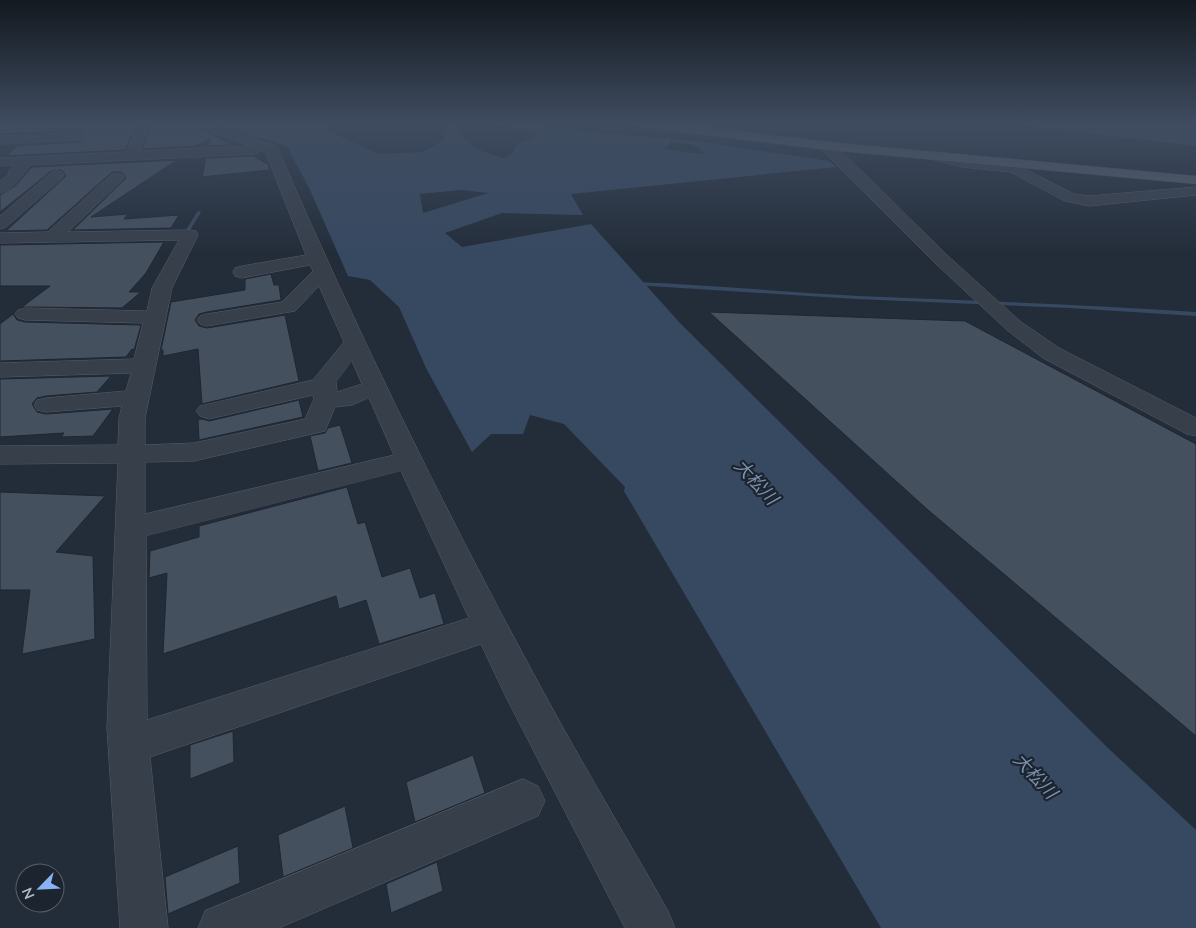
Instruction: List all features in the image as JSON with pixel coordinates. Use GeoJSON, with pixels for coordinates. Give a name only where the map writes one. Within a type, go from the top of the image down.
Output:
{"type":"FeatureCollection","features":[{"type":"Feature","properties":{"kind":"main road"},"geometry":{"type":"LineString","coordinates":[[1046,166],[1196,180]]}},
{"type":"Feature","properties":{"kind":"street"},"geometry":{"type":"LineString","coordinates":[[0,188],[17,174],[15,172],[21,166]]}},
{"type":"Feature","properties":{"kind":"street"},"geometry":{"type":"LineString","coordinates":[[278,166],[319,265],[490,626],[524,694],[651,928]]}},
{"type":"Feature","properties":{"kind":"street"},"geometry":{"type":"LineString","coordinates":[[847,166],[941,259],[1014,326],[1051,353],[1196,428]]}},
{"type":"Feature","properties":{"kind":"street"},"geometry":{"type":"LineString","coordinates":[[995,166],[1012,168],[1070,198],[1080,200],[1089,201],[1196,191]]}},
{"type":"Feature","properties":{"kind":"street"},"geometry":{"type":"LineString","coordinates":[[0,224],[57,175]]}},
{"type":"Feature","properties":{"kind":"street"},"geometry":{"type":"LineString","coordinates":[[1146,176],[1196,185]]}},
{"type":"Feature","properties":{"kind":"street"},"geometry":{"type":"LineString","coordinates":[[52,238],[118,177]]}},
{"type":"Feature","properties":{"kind":"street"},"geometry":{"type":"LineString","coordinates":[[0,238],[190,235],[162,288],[132,418],[127,728],[144,928]]}},
{"type":"Feature","properties":{"kind":"street"},"geometry":{"type":"LineString","coordinates":[[242,272],[319,265]]}},
{"type":"Feature","properties":{"kind":"street"},"geometry":{"type":"LineString","coordinates":[[206,320],[288,307],[319,265]]}},
{"type":"Feature","properties":{"kind":"street"},"geometry":{"type":"LineString","coordinates":[[25,314],[156,317]]}},
{"type":"Feature","properties":{"kind":"street"},"geometry":{"type":"LineString","coordinates":[[0,455],[194,452],[316,425],[325,392],[324,381],[355,343]]}},
{"type":"Feature","properties":{"kind":"street"},"geometry":{"type":"LineString","coordinates":[[0,370],[144,366]]}},
{"type":"Feature","properties":{"kind":"street"},"geometry":{"type":"LineString","coordinates":[[210,410],[325,392],[343,400],[376,387]]}},
{"type":"Feature","properties":{"kind":"street"},"geometry":{"type":"LineString","coordinates":[[46,405],[137,398]]}},
{"type":"Feature","properties":{"kind":"street"},"geometry":{"type":"LineString","coordinates":[[130,530],[410,460]]}},
{"type":"Feature","properties":{"kind":"street"},"geometry":{"type":"LineString","coordinates":[[128,745],[490,626]]}},
{"type":"Feature","properties":{"kind":"street"},"geometry":{"type":"LineString","coordinates":[[222,928],[523,800]]}},
{"type":"Feature","properties":{"kind":"water","name":"大松川"},"geometry":{"type":"Polygon","coordinates":[[[298,166],[837,167],[571,194],[583,215],[502,213],[445,233],[462,247],[591,224],[680,323],[1109,749],[1196,830],[1196,928],[881,928],[624,491],[625,487],[564,424],[530,415],[523,434],[491,434],[472,452],[426,368],[399,307],[370,280],[348,276],[298,166]],[[462,190],[420,194],[423,213],[488,193],[462,190]]]}},
{"type":"Feature","properties":{"kind":"building"},"geometry":{"type":"Polygon","coordinates":[[[167,166],[91,217],[128,214],[124,219],[179,215],[171,228],[73,230],[126,178],[122,172],[112,172],[47,230],[6,231],[66,176],[62,170],[51,171],[0,212],[0,195],[15,186],[32,167],[167,166]]]}},
{"type":"Feature","properties":{"kind":"building"},"geometry":{"type":"Polygon","coordinates":[[[204,166],[269,166],[270,170],[202,177],[204,166]]]}},
{"type":"Feature","properties":{"kind":"building"},"geometry":{"type":"Polygon","coordinates":[[[164,242],[146,273],[129,292],[141,292],[122,308],[22,307],[50,286],[0,286],[0,245],[164,242]]]}},
{"type":"Feature","properties":{"kind":"building"},"geometry":{"type":"Polygon","coordinates":[[[271,274],[274,285],[279,285],[281,300],[207,312],[199,314],[195,320],[199,326],[207,328],[285,315],[299,381],[202,404],[198,349],[163,356],[163,350],[161,350],[171,302],[245,290],[245,279],[271,274]]]}},
{"type":"Feature","properties":{"kind":"building"},"geometry":{"type":"Polygon","coordinates":[[[709,312],[965,321],[1196,444],[1196,736],[928,510],[709,312]]]}},
{"type":"Feature","properties":{"kind":"building"},"geometry":{"type":"Polygon","coordinates":[[[13,314],[17,320],[25,322],[141,325],[134,350],[132,349],[126,357],[0,361],[0,324],[13,314]]]}},
{"type":"Feature","properties":{"kind":"building"},"geometry":{"type":"Polygon","coordinates":[[[111,376],[97,392],[46,396],[37,398],[32,404],[37,412],[46,414],[113,409],[93,436],[61,437],[64,433],[0,437],[0,379],[111,376]]]}},
{"type":"Feature","properties":{"kind":"building"},"geometry":{"type":"Polygon","coordinates":[[[299,400],[303,417],[199,440],[198,420],[209,421],[299,400]]]}},
{"type":"Feature","properties":{"kind":"building"},"geometry":{"type":"Polygon","coordinates":[[[340,425],[352,463],[318,471],[310,436],[325,433],[328,428],[340,425]]]}},
{"type":"Feature","properties":{"kind":"building"},"geometry":{"type":"Polygon","coordinates":[[[347,487],[358,524],[365,522],[382,577],[410,568],[420,598],[435,593],[444,624],[379,644],[366,600],[339,609],[336,596],[163,654],[167,573],[149,578],[150,551],[199,537],[199,526],[347,487]]]}},
{"type":"Feature","properties":{"kind":"building"},"geometry":{"type":"Polygon","coordinates":[[[0,492],[105,496],[56,552],[93,556],[95,639],[22,654],[30,590],[0,590],[0,492]]]}},
{"type":"Feature","properties":{"kind":"building"},"geometry":{"type":"Polygon","coordinates":[[[233,731],[234,762],[190,779],[190,745],[233,731]]]}},
{"type":"Feature","properties":{"kind":"building"},"geometry":{"type":"Polygon","coordinates":[[[473,755],[485,793],[415,822],[406,782],[473,755]]]}},
{"type":"Feature","properties":{"kind":"building"},"geometry":{"type":"Polygon","coordinates":[[[345,806],[353,848],[283,877],[278,835],[345,806]]]}},
{"type":"Feature","properties":{"kind":"building"},"geometry":{"type":"Polygon","coordinates":[[[238,846],[240,883],[168,914],[165,877],[238,846]]]}},
{"type":"Feature","properties":{"kind":"building"},"geometry":{"type":"Polygon","coordinates":[[[437,862],[443,891],[391,913],[386,884],[437,862]]]}},
{"type":"Feature","properties":{"kind":"waterway"},"geometry":{"type":"LineString","coordinates":[[187,232],[199,212]]}},
{"type":"Feature","properties":{"kind":"waterway"},"geometry":{"type":"LineString","coordinates":[[636,284],[1196,314]]}}]}
